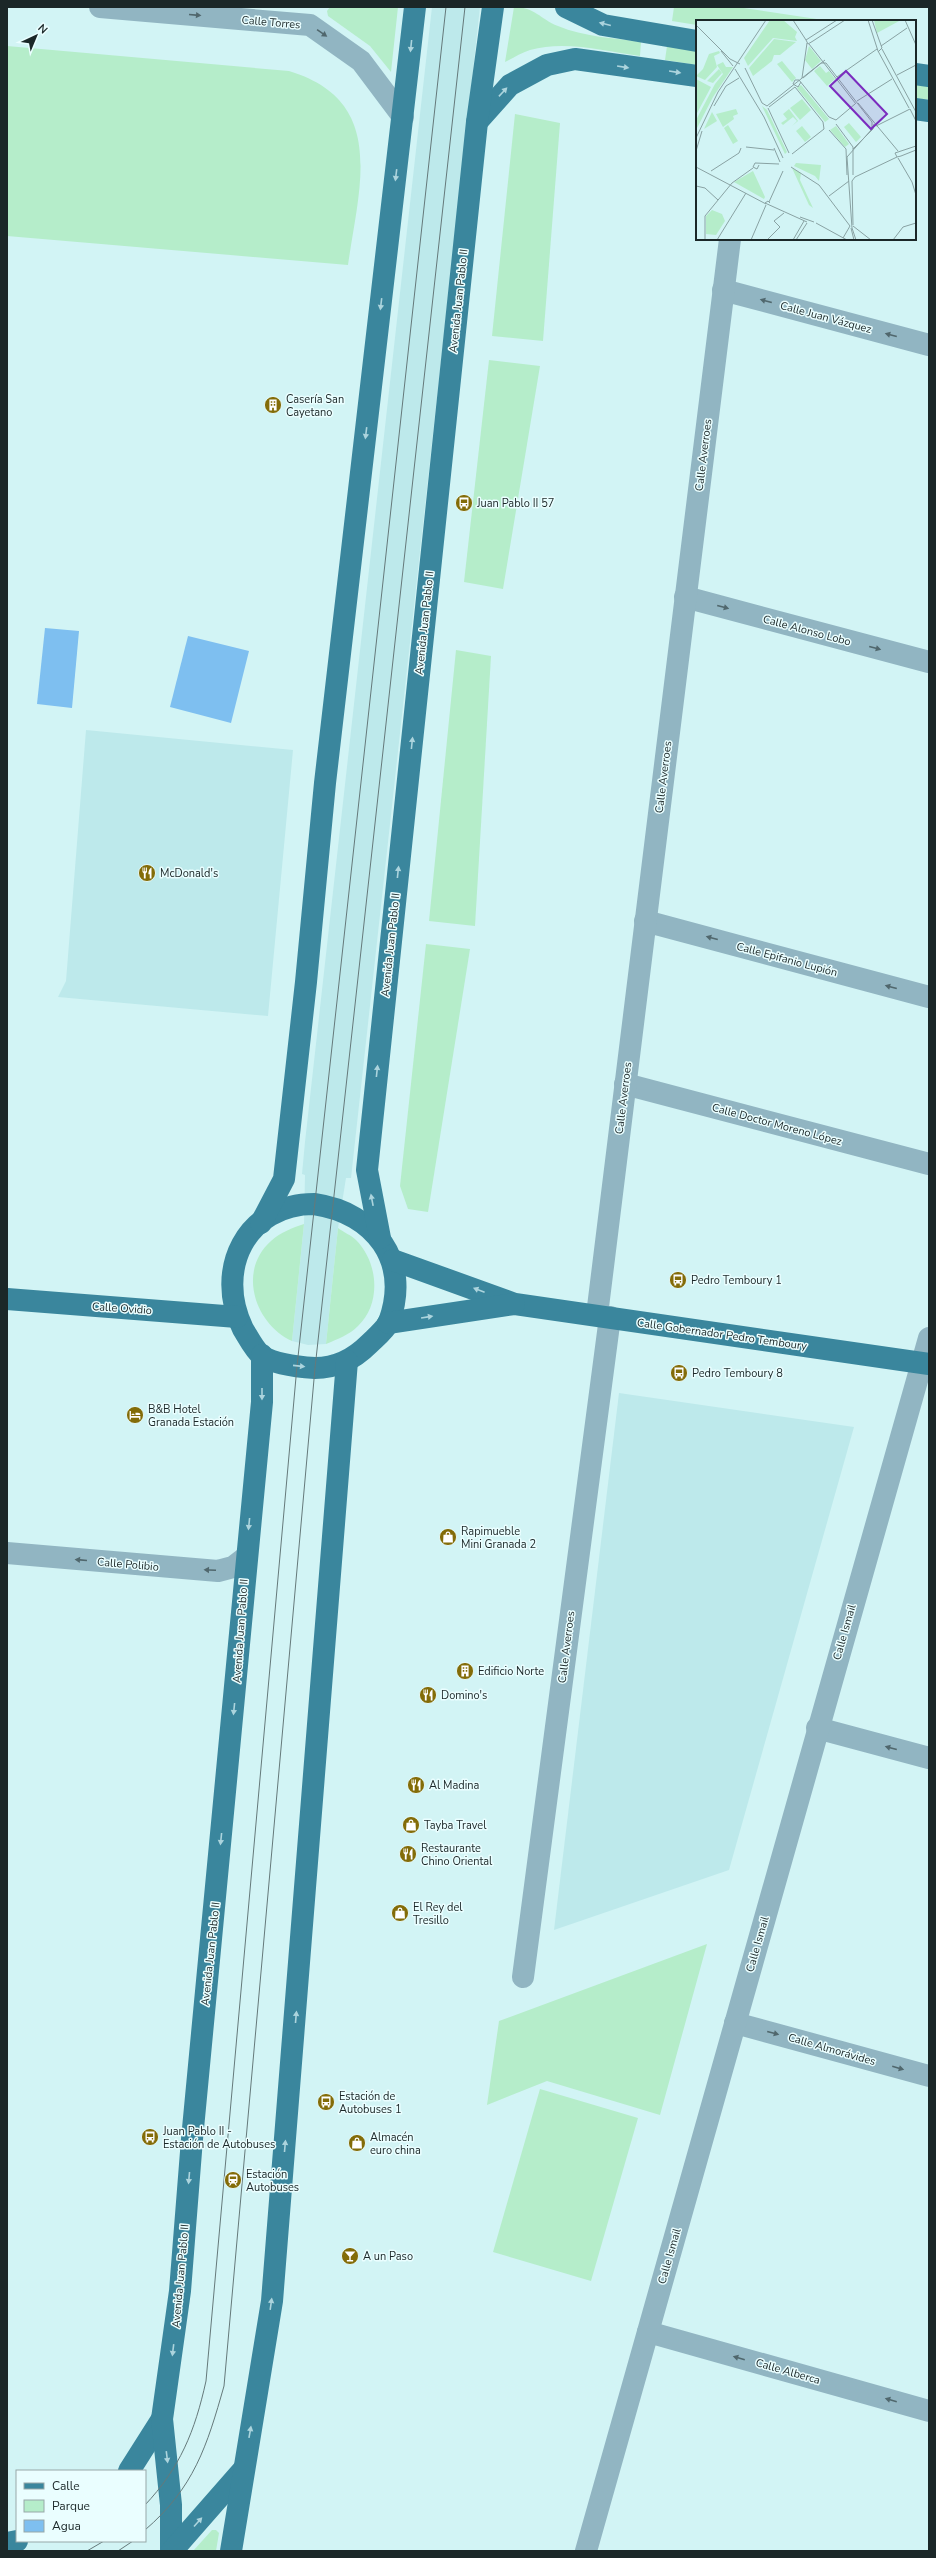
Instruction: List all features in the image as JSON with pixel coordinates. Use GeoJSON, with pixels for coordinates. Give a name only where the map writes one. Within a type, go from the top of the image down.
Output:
{"type":"FeatureCollection","features":[{"type":"Feature","properties":{"kind":"main road"},"geometry":{"type":"LineString","coordinates":[[261,1223],[284,1179],[285,1172],[325,783],[415,7]]}},
{"type":"Feature","properties":{"kind":"main road","name":"Avenida Juan Pablo II"},"geometry":{"type":"LineString","coordinates":[[380,1238],[367,1170],[477,122],[493,7]]}},
{"type":"Feature","properties":{"kind":"main road"},"geometry":{"type":"LineString","coordinates":[[566,7],[603,25],[696,41]]}},
{"type":"Feature","properties":{"kind":"main road"},"geometry":{"type":"LineString","coordinates":[[477,122],[510,85],[546,65],[574,59],[696,76]]}},
{"type":"Feature","properties":{"kind":"main road"},"geometry":{"type":"LineString","coordinates":[[916,74],[929,76]]}},
{"type":"Feature","properties":{"kind":"main road"},"geometry":{"type":"LineString","coordinates":[[916,109],[929,111]]}},
{"type":"Feature","properties":{"kind":"main road"},"geometry":{"type":"LineString","coordinates":[[314,1204],[347,1212],[362,1221],[380,1238],[393,1260],[394,1298],[388,1323],[362,1351],[347,1361],[316,1368],[279,1363],[262,1355],[238,1317],[230,1286],[232,1268],[238,1250],[248,1234],[277,1212],[294,1206],[314,1204]]}},
{"type":"Feature","properties":{"kind":"main road","name":"Calle Gobernador Pedro Temboury"},"geometry":{"type":"LineString","coordinates":[[393,1260],[515,1304],[925,1364]]}},
{"type":"Feature","properties":{"kind":"main road","name":"Calle Ovidio"},"geometry":{"type":"LineString","coordinates":[[7,1299],[238,1317]]}},
{"type":"Feature","properties":{"kind":"main road","name":"Calle Gobernador Pedro Temboury"},"geometry":{"type":"LineString","coordinates":[[388,1323],[515,1304]]}},
{"type":"Feature","properties":{"kind":"main road","name":"Avenida Juan Pablo II"},"geometry":{"type":"LineString","coordinates":[[171,2551],[171,2505],[162,2419],[180,2291],[192,2140],[236,1685],[246,1557],[262,1402],[262,1355]]}},
{"type":"Feature","properties":{"kind":"main road"},"geometry":{"type":"LineString","coordinates":[[231,2551],[243,2470],[272,2301],[347,1361]]}},
{"type":"Feature","properties":{"kind":"main road"},"geometry":{"type":"LineString","coordinates":[[130,2470],[162,2419]]}},
{"type":"Feature","properties":{"kind":"main road","name":"Avenida Juan Pablo II"},"geometry":{"type":"LineString","coordinates":[[171,2551],[243,2470]]}},
{"type":"Feature","properties":{"kind":"street","name":"Calle Torres"},"geometry":{"type":"LineString","coordinates":[[100,7],[310,25],[361,61],[403,117]]}},
{"type":"Feature","properties":{"kind":"street","name":"Calle Averroes"},"geometry":{"type":"LineString","coordinates":[[523,1977],[603,1316],[625,1084],[730,240]]}},
{"type":"Feature","properties":{"kind":"street","name":"Calle Juan Vázquez"},"geometry":{"type":"LineString","coordinates":[[723,290],[929,345]]}},
{"type":"Feature","properties":{"kind":"street","name":"Calle Alonso Lobo"},"geometry":{"type":"LineString","coordinates":[[685,597],[929,662]]}},
{"type":"Feature","properties":{"kind":"street","name":"Calle Epifanio Lupión"},"geometry":{"type":"LineString","coordinates":[[645,921],[929,997]]}},
{"type":"Feature","properties":{"kind":"street","name":"Calle Doctor Moreno López"},"geometry":{"type":"LineString","coordinates":[[625,1084],[929,1164]]}},
{"type":"Feature","properties":{"kind":"street","name":"Calle Ismail"},"geometry":{"type":"LineString","coordinates":[[586,2551],[817,1728],[925,1364],[929,1338]]}},
{"type":"Feature","properties":{"kind":"street","name":"Calle Polibio"},"geometry":{"type":"LineString","coordinates":[[7,1553],[212,1570],[233,1567],[246,1557]]}},
{"type":"Feature","properties":{"kind":"street"},"geometry":{"type":"LineString","coordinates":[[817,1728],[929,1758]]}},
{"type":"Feature","properties":{"kind":"street","name":"Calle Almorávides"},"geometry":{"type":"LineString","coordinates":[[735,2023],[929,2076]]}},
{"type":"Feature","properties":{"kind":"street","name":"Calle Alberca"},"geometry":{"type":"LineString","coordinates":[[648,2332],[929,2411]]}},
{"type":"Feature","properties":{"kind":"shaded area"},"geometry":{"type":"Polygon","coordinates":[[[432,7],[480,7],[351,1178],[346,1178],[338,1228],[326,1344],[308,1345],[292,1341],[304,1224],[305,1175],[302,1174],[432,7]]]}},
{"type":"Feature","properties":{"kind":"shaded area"},"geometry":{"type":"Polygon","coordinates":[[[86,730],[293,750],[268,1016],[58,997],[66,981],[86,730]]]}},
{"type":"Feature","properties":{"kind":"shaded area"},"geometry":{"type":"Polygon","coordinates":[[[619,1393],[854,1427],[729,1870],[554,1930],[619,1393]]]}},
{"type":"Feature","properties":{"kind":"green space"},"geometry":{"type":"Polygon","coordinates":[[[330,7],[398,7],[391,72],[370,46],[328,16],[327,11],[330,7]]]}},
{"type":"Feature","properties":{"kind":"green space"},"geometry":{"type":"Polygon","coordinates":[[[514,7],[532,11],[558,26],[578,33],[641,42],[640,56],[585,47],[557,46],[530,50],[505,62],[514,7]]]}},
{"type":"Feature","properties":{"kind":"green space"},"geometry":{"type":"Polygon","coordinates":[[[674,7],[737,7],[823,20],[696,20],[696,25],[672,21],[674,7]]]}},
{"type":"Feature","properties":{"kind":"green space"},"geometry":{"type":"Polygon","coordinates":[[[7,46],[289,71],[320,85],[342,103],[354,125],[360,150],[360,177],[357,206],[348,265],[7,236],[7,46]]]}},
{"type":"Feature","properties":{"kind":"green space"},"geometry":{"type":"Polygon","coordinates":[[[667,46],[696,50],[696,65],[665,60],[667,46]]]}},
{"type":"Feature","properties":{"kind":"green space"},"geometry":{"type":"Polygon","coordinates":[[[916,81],[929,83],[929,100],[916,98],[916,81]]]}},
{"type":"Feature","properties":{"kind":"green space"},"geometry":{"type":"Polygon","coordinates":[[[515,114],[560,123],[543,341],[492,336],[515,114]]]}},
{"type":"Feature","properties":{"kind":"green space"},"geometry":{"type":"Polygon","coordinates":[[[489,360],[540,366],[503,589],[464,582],[489,360]]]}},
{"type":"Feature","properties":{"kind":"green space"},"geometry":{"type":"Polygon","coordinates":[[[456,650],[491,656],[475,926],[429,921],[456,650]]]}},
{"type":"Feature","properties":{"kind":"green space"},"geometry":{"type":"Polygon","coordinates":[[[426,944],[470,949],[428,1212],[408,1209],[400,1186],[426,944]]]}},
{"type":"Feature","properties":{"kind":"green space"},"geometry":{"type":"Polygon","coordinates":[[[304,1224],[292,1341],[279,1333],[268,1322],[260,1310],[255,1296],[253,1281],[255,1267],[261,1253],[271,1241],[283,1233],[304,1224]]]}},
{"type":"Feature","properties":{"kind":"green space"},"geometry":{"type":"Polygon","coordinates":[[[338,1228],[356,1240],[369,1259],[373,1271],[374,1294],[366,1317],[358,1326],[347,1334],[326,1344],[338,1228]]]}},
{"type":"Feature","properties":{"kind":"green space"},"geometry":{"type":"Polygon","coordinates":[[[707,1944],[660,2115],[547,2081],[487,2105],[499,2021],[707,1944]]]}},
{"type":"Feature","properties":{"kind":"green space"},"geometry":{"type":"Polygon","coordinates":[[[540,2089],[638,2118],[591,2281],[493,2252],[540,2089]]]}},
{"type":"Feature","properties":{"kind":"green space"},"geometry":{"type":"Polygon","coordinates":[[[212,2530],[216,2530],[219,2533],[216,2551],[193,2551],[212,2530]]]}},
{"type":"Feature","properties":{"kind":"water"},"geometry":{"type":"Polygon","coordinates":[[[45,628],[79,631],[72,708],[37,704],[45,628]]]}},
{"type":"Feature","properties":{"kind":"water"},"geometry":{"type":"Polygon","coordinates":[[[188,636],[249,651],[231,723],[170,707],[188,636]]]}},
{"type":"Feature","properties":{"kind":"tram line"},"geometry":{"type":"LineString","coordinates":[[146,2504],[168,2477],[177,2463],[197,2416],[206,2381],[297,1366],[446,7]]}},
{"type":"Feature","properties":{"kind":"tram line"},"geometry":{"type":"LineString","coordinates":[[146,2529],[176,2498],[187,2482],[204,2447],[224,2386],[315,1368],[465,7]]}},
{"type":"Feature","properties":{"kind":"tram line"},"geometry":{"type":"LineString","coordinates":[[87,2551],[102,2542]]}},
{"type":"Feature","properties":{"kind":"tram line"},"geometry":{"type":"LineString","coordinates":[[118,2551],[132,2542]]}},
{"type":"Feature","properties":{"kind":"place","name":"Casería San Cayetano"},"geometry":{"type":"Point","coordinates":[273,405]}},
{"type":"Feature","properties":{"kind":"place","name":"Juan Pablo II 57"},"geometry":{"type":"Point","coordinates":[464,503]}},
{"type":"Feature","properties":{"kind":"place","name":"McDonald's"},"geometry":{"type":"Point","coordinates":[147,873]}},
{"type":"Feature","properties":{"kind":"place","name":"Pedro Temboury 1"},"geometry":{"type":"Point","coordinates":[678,1280]}},
{"type":"Feature","properties":{"kind":"place","name":"Pedro Temboury 8"},"geometry":{"type":"Point","coordinates":[679,1373]}},
{"type":"Feature","properties":{"kind":"place","name":"B&B Hotel Granada Estación"},"geometry":{"type":"Point","coordinates":[135,1415]}},
{"type":"Feature","properties":{"kind":"place","name":"Rapimueble Mini Granada 2"},"geometry":{"type":"Point","coordinates":[448,1537]}},
{"type":"Feature","properties":{"kind":"place","name":"Edificio Norte"},"geometry":{"type":"Point","coordinates":[465,1671]}},
{"type":"Feature","properties":{"kind":"place","name":"Domino's"},"geometry":{"type":"Point","coordinates":[428,1695]}},
{"type":"Feature","properties":{"kind":"place","name":"Al Madina"},"geometry":{"type":"Point","coordinates":[416,1785]}},
{"type":"Feature","properties":{"kind":"place","name":"Tayba Travel"},"geometry":{"type":"Point","coordinates":[411,1825]}},
{"type":"Feature","properties":{"kind":"place","name":"Restaurante Chino Oriental"},"geometry":{"type":"Point","coordinates":[408,1854]}},
{"type":"Feature","properties":{"kind":"place","name":"El Rey del Tresillo"},"geometry":{"type":"Point","coordinates":[400,1913]}},
{"type":"Feature","properties":{"kind":"place","name":"Estación de Autobuses 1"},"geometry":{"type":"Point","coordinates":[326,2102]}},
{"type":"Feature","properties":{"kind":"place","name":"Juan Pablo II - Estación de Autobuses"},"geometry":{"type":"Point","coordinates":[150,2137]}},
{"type":"Feature","properties":{"kind":"place","name":"Almacén euro china"},"geometry":{"type":"Point","coordinates":[357,2143]}},
{"type":"Feature","properties":{"kind":"place","name":"Estación Autobuses"},"geometry":{"type":"Point","coordinates":[233,2180]}},
{"type":"Feature","properties":{"kind":"place","name":"A un Paso"},"geometry":{"type":"Point","coordinates":[350,2256]}}]}
